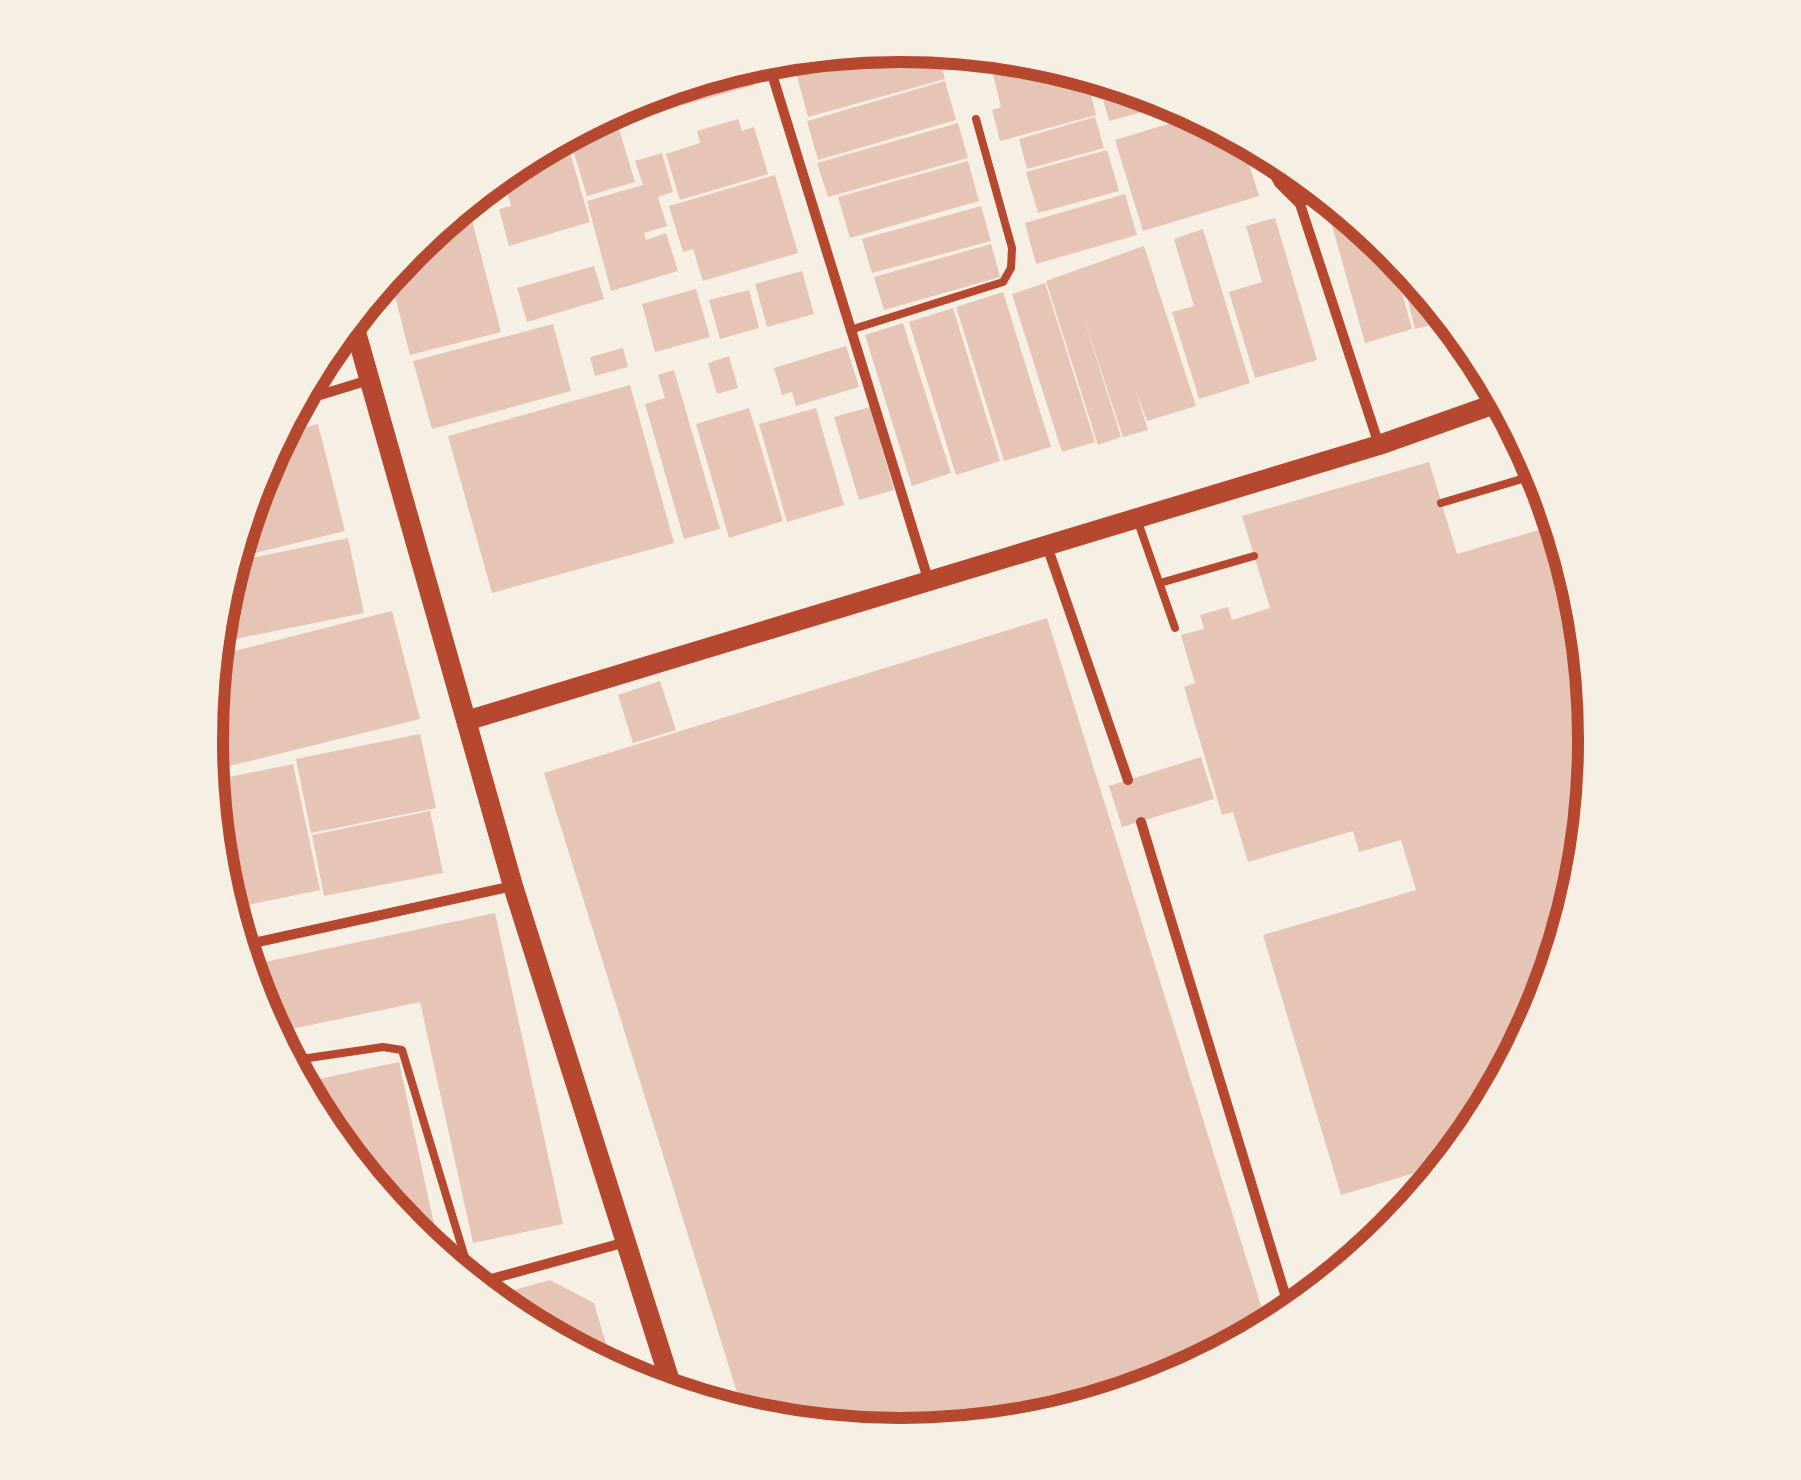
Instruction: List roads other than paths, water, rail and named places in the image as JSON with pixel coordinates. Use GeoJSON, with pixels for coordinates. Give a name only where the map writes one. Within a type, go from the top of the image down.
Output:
{"type":"FeatureCollection","features":[{"type":"Feature","properties":{"kind":"main road"},"geometry":{"type":"LineString","coordinates":[[357,336],[469,720],[512,886],[668,1376]]}},
{"type":"Feature","properties":{"kind":"main road"},"geometry":{"type":"LineString","coordinates":[[469,720],[1379,445],[1490,406]]}},
{"type":"Feature","properties":{"kind":"street"},"geometry":{"type":"LineString","coordinates":[[772,75],[928,579]]}},
{"type":"Feature","properties":{"kind":"street"},"geometry":{"type":"LineString","coordinates":[[1276,176],[1300,204],[1379,445]]}},
{"type":"Feature","properties":{"kind":"street"},"geometry":{"type":"LineString","coordinates":[[1300,204],[1307,198]]}},
{"type":"Feature","properties":{"kind":"street"},"geometry":{"type":"LineString","coordinates":[[317,396],[369,380]]}},
{"type":"Feature","properties":{"kind":"street"},"geometry":{"type":"LineString","coordinates":[[1047,546],[1128,780]]}},
{"type":"Feature","properties":{"kind":"street"},"geometry":{"type":"LineString","coordinates":[[1141,822],[1286,1297]]}},
{"type":"Feature","properties":{"kind":"street"},"geometry":{"type":"LineString","coordinates":[[254,943],[512,886]]}},
{"type":"Feature","properties":{"kind":"street"},"geometry":{"type":"LineString","coordinates":[[491,1279],[626,1242]]}},
{"type":"Feature","properties":{"kind":"lane"},"geometry":{"type":"LineString","coordinates":[[850,330],[1003,282],[1012,268],[1012,248],[976,118]]}},
{"type":"Feature","properties":{"kind":"lane"},"geometry":{"type":"LineString","coordinates":[[1441,502],[1525,478]]}},
{"type":"Feature","properties":{"kind":"lane"},"geometry":{"type":"LineString","coordinates":[[1136,518],[1175,628]]}},
{"type":"Feature","properties":{"kind":"lane"},"geometry":{"type":"LineString","coordinates":[[1160,583],[1254,556]]}},
{"type":"Feature","properties":{"kind":"lane"},"geometry":{"type":"LineString","coordinates":[[303,1059],[384,1047],[402,1050],[465,1258]]}}]}
